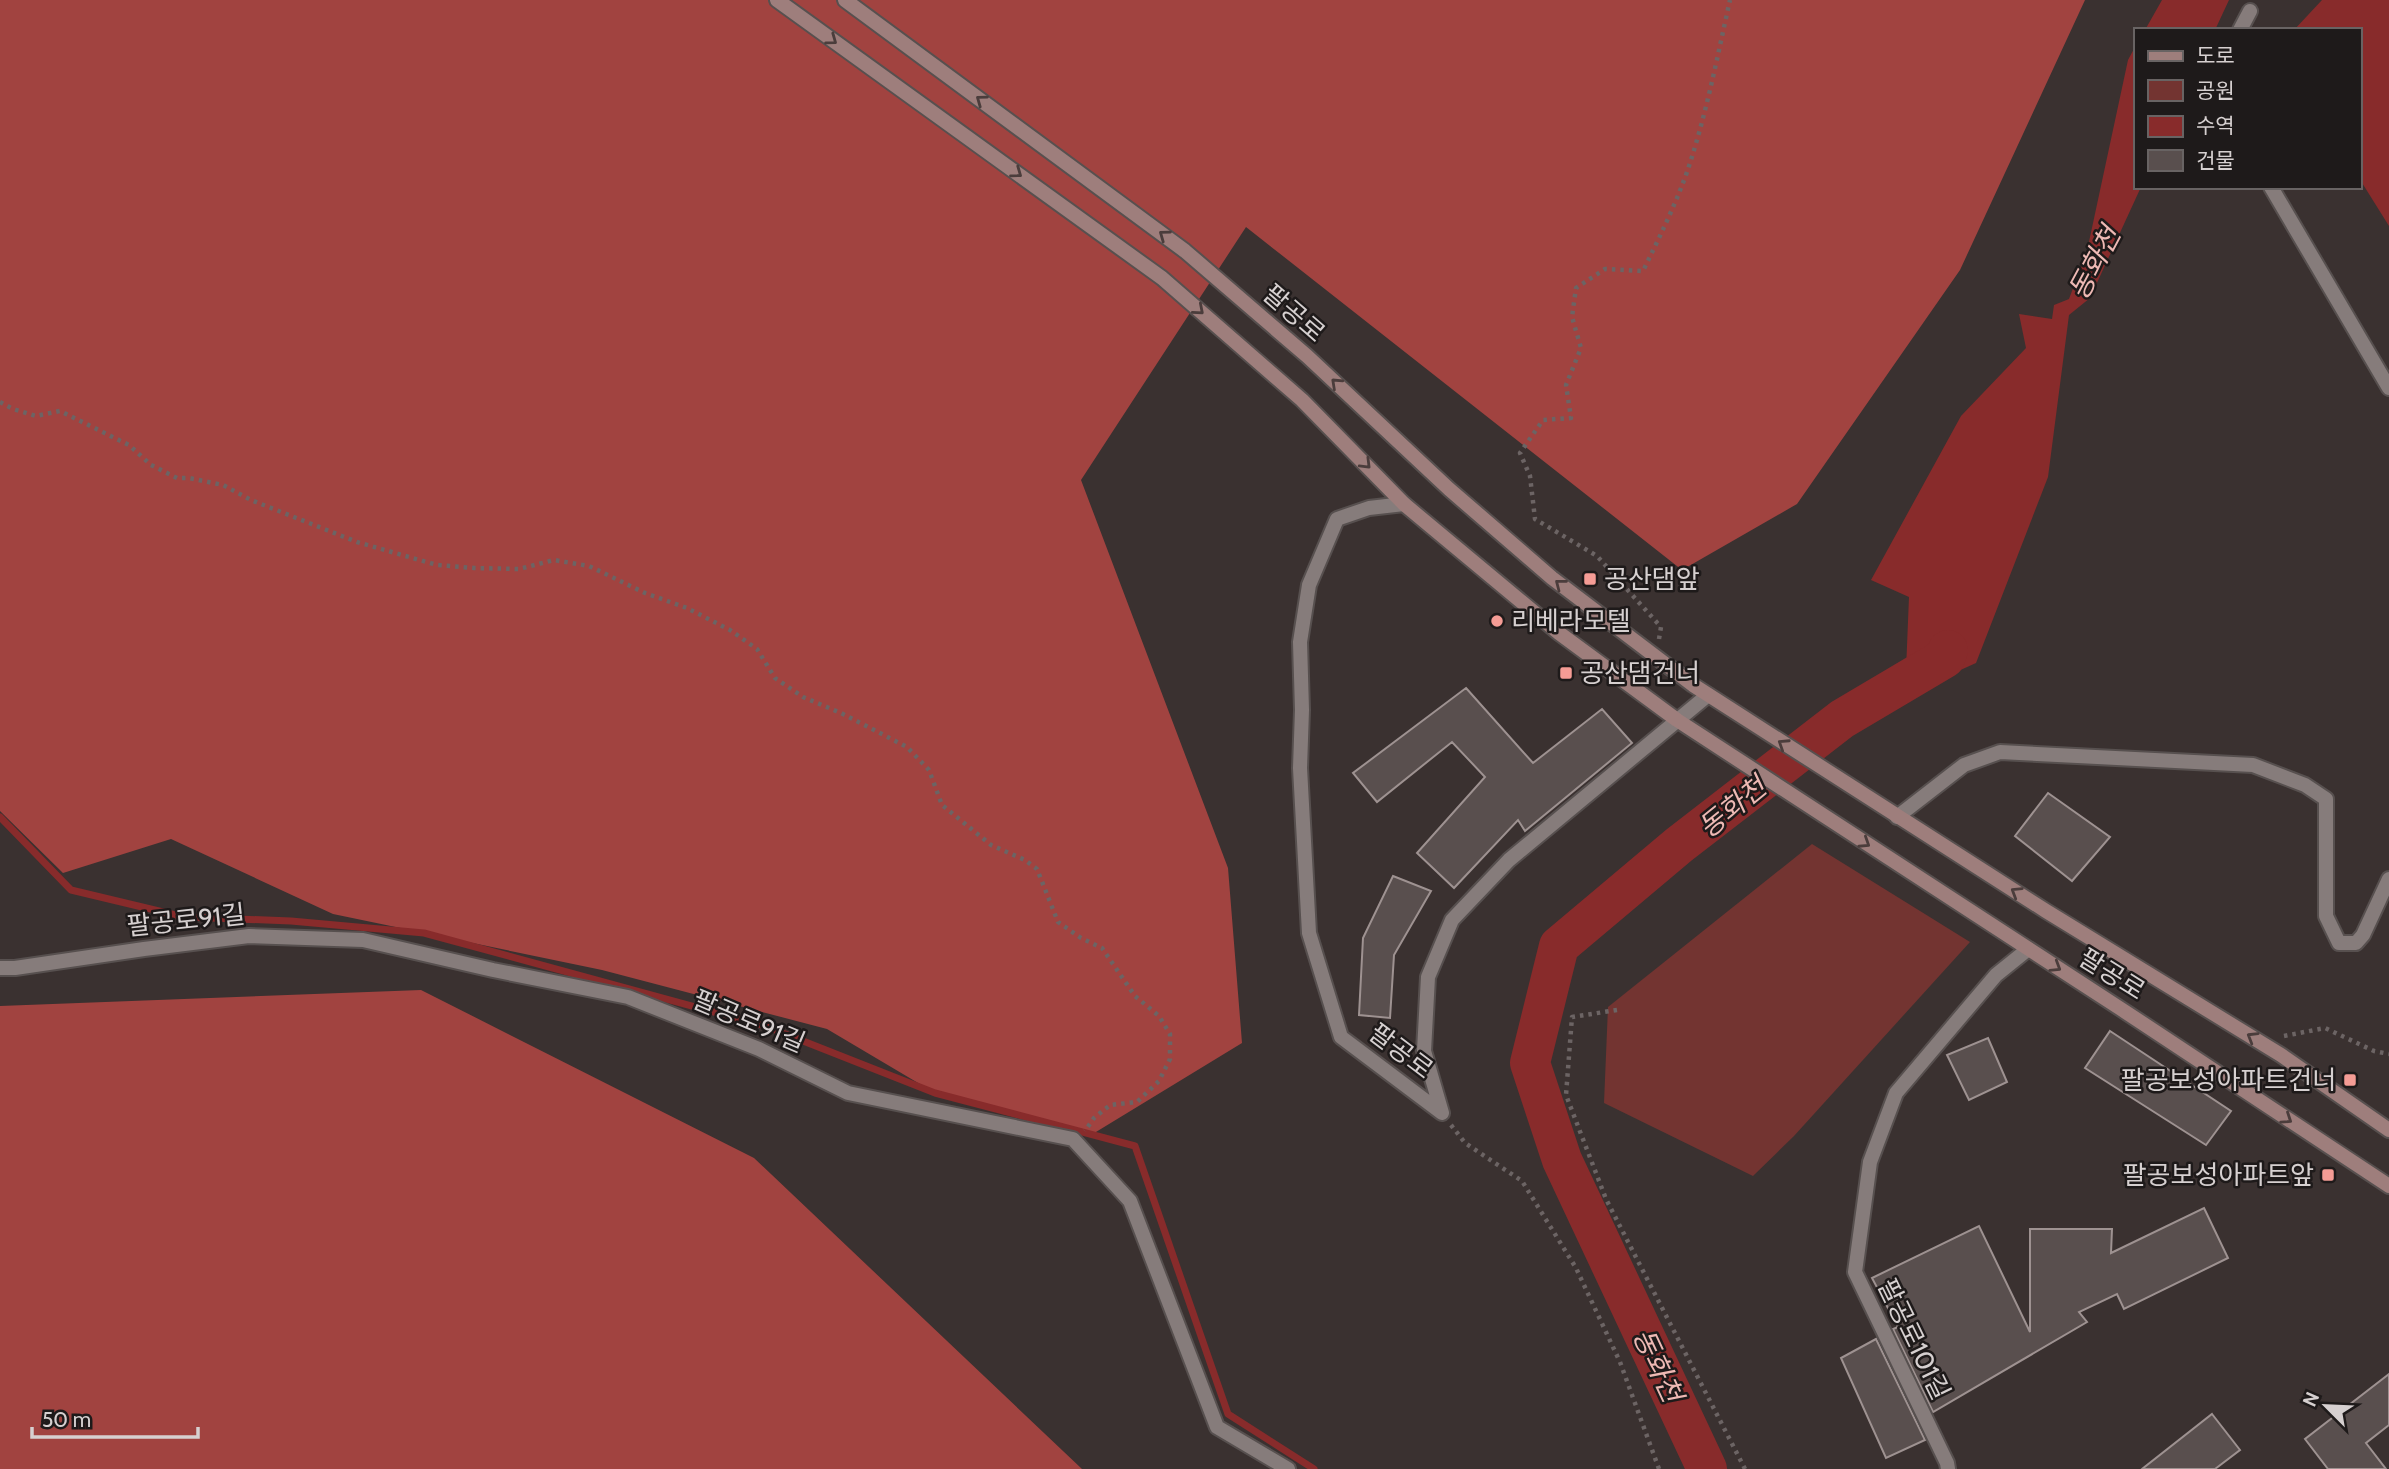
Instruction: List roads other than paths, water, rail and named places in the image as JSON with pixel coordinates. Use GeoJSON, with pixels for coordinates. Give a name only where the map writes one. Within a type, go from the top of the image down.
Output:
{"type":"FeatureCollection","features":[{"type":"Feature","properties":{"kind":"main road"},"geometry":{"type":"LineString","coordinates":[[777,0],[1162,278],[1302,400],[1404,504]]}},
{"type":"Feature","properties":{"kind":"main road","name":"팔공로"},"geometry":{"type":"LineString","coordinates":[[845,0],[1185,251],[1307,356],[1459,498],[1552,578],[1692,685],[1897,817],[2263,1044],[2389,1130]]}},
{"type":"Feature","properties":{"kind":"main road","name":"팔공로"},"geometry":{"type":"LineString","coordinates":[[1404,504],[1559,633],[1677,720],[2389,1186]]}},
{"type":"Feature","properties":{"kind":"street"},"geometry":{"type":"LineString","coordinates":[[2241,28],[2250,11]]}},
{"type":"Feature","properties":{"kind":"street"},"geometry":{"type":"LineString","coordinates":[[2272,189],[2389,388]]}},
{"type":"Feature","properties":{"kind":"street","name":"팔공로"},"geometry":{"type":"LineString","coordinates":[[1404,504],[1369,509],[1337,519],[1308,585],[1300,642],[1300,768],[1308,933],[1341,1037],[1442,1113],[1424,1051],[1428,977],[1452,920],[1509,860],[1708,695]]}},
{"type":"Feature","properties":{"kind":"street"},"geometry":{"type":"LineString","coordinates":[[1897,817],[1964,765],[2000,752],[2253,765],[2305,785],[2326,799],[2326,916],[2339,943],[2356,943],[2389,879]]}},
{"type":"Feature","properties":{"kind":"street","name":"팔공로91길"},"geometry":{"type":"LineString","coordinates":[[0,968],[249,936],[363,940],[628,997],[759,1049],[848,1093],[1073,1139],[1130,1201],[1217,1427],[1288,1469]]}},
{"type":"Feature","properties":{"kind":"street","name":"팔공로101길"},"geometry":{"type":"LineString","coordinates":[[1948,1469],[1855,1272],[1870,1162],[1896,1093],[1996,975],[2027,950]]}},
{"type":"Feature","properties":{"kind":"water"},"geometry":{"type":"Polygon","coordinates":[[[2162,0],[2229,0],[2216,28],[2146,28],[2162,0]]]}},
{"type":"Feature","properties":{"kind":"water"},"geometry":{"type":"Polygon","coordinates":[[[2322,0],[2389,0],[2389,226],[2361,181],[2361,28],[2296,28],[2322,0]]]}},
{"type":"Feature","properties":{"kind":"water"},"geometry":{"type":"Polygon","coordinates":[[[2134,49],[2134,189],[2140,189],[2090,298],[2069,315],[2048,477],[1976,663],[1905,695],[1909,597],[1871,580],[1961,416],[2026,348],[2019,314],[2052,319],[2054,305],[2069,299],[2087,251],[2128,60],[2134,49]]]}},
{"type":"Feature","properties":{"kind":"waterway","name":"동화천"},"geometry":{"type":"LineString","coordinates":[[1707,1469],[1562,1160],[1530,1063],[1559,946],[1679,845],[1842,719],[1945,658],[1948,650]]}},
{"type":"Feature","properties":{"kind":"waterway"},"geometry":{"type":"LineString","coordinates":[[0,817],[71,890],[184,917],[291,921],[424,933],[765,1026],[935,1093],[1135,1146],[1228,1414],[1314,1469]]}},
{"type":"Feature","properties":{"kind":"place","name":"공산댐앞"},"geometry":{"type":"Point","coordinates":[1590,579]}},
{"type":"Feature","properties":{"kind":"place","name":"리베라모텔"},"geometry":{"type":"Point","coordinates":[1497,621]}},
{"type":"Feature","properties":{"kind":"place","name":"공산댐건너"},"geometry":{"type":"Point","coordinates":[1566,673]}},
{"type":"Feature","properties":{"kind":"place","name":"팔공보성아파트건너"},"geometry":{"type":"Point","coordinates":[2350,1080]}},
{"type":"Feature","properties":{"kind":"place","name":"팔공보성아파트앞"},"geometry":{"type":"Point","coordinates":[2328,1175]}}]}
